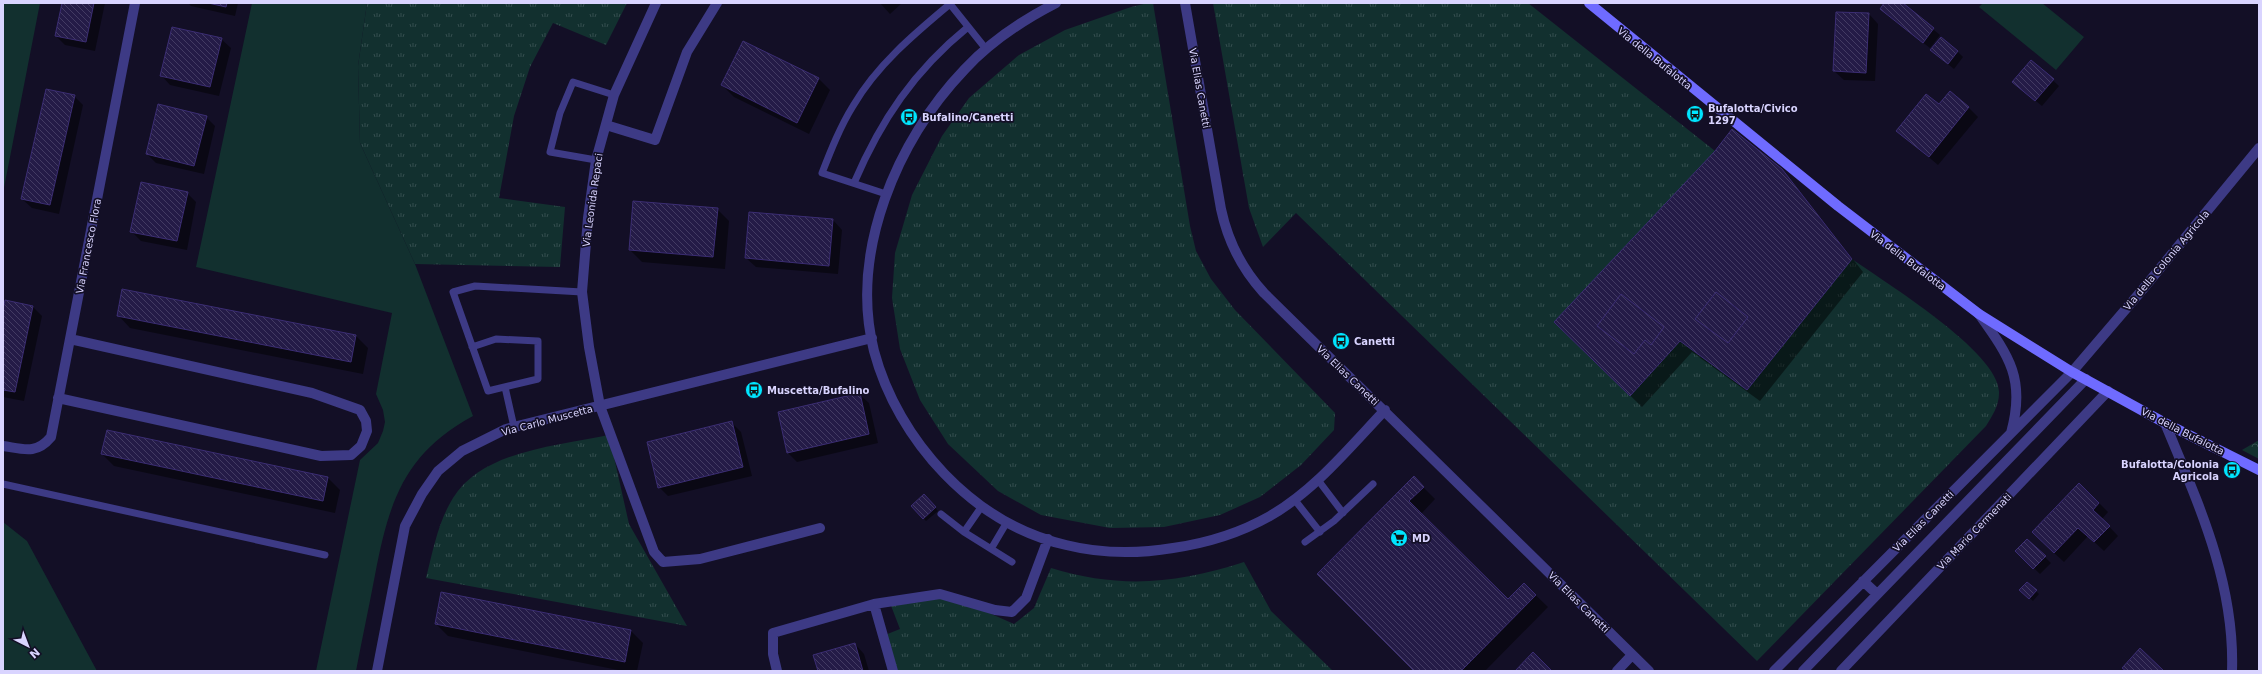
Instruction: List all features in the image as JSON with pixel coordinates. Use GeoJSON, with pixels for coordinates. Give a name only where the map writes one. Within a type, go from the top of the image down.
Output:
{"type":"FeatureCollection","features":[{"type":"Feature","properties":{"kind":"street","name":"Via Francesco Flora"},"geometry":{"type":"LineString","coordinates":[[3,446],[29,450],[43,446],[51,437],[135,3]]}},
{"type":"Feature","properties":{"kind":"street","name":"Via Leonida Repaci"},"geometry":{"type":"LineString","coordinates":[[656,3],[614,95],[596,160],[588,218],[582,292],[589,347],[600,406],[654,552],[663,562],[700,559],[820,528]]}},
{"type":"Feature","properties":{"kind":"street"},"geometry":{"type":"LineString","coordinates":[[606,125],[655,140],[687,52],[717,3]]}},
{"type":"Feature","properties":{"kind":"street"},"geometry":{"type":"LineString","coordinates":[[1056,3],[1018,25],[986,49],[956,79],[929,114],[910,145],[886,194],[877,219],[870,253],[868,290],[872,338],[886,386],[912,433],[952,481],[982,506],[1007,522],[1048,539],[1084,549],[1113,552],[1138,552],[1184,547],[1223,538],[1270,516],[1318,480],[1385,410]]}},
{"type":"Feature","properties":{"kind":"street","name":"Via Elias Canetti"},"geometry":{"type":"LineString","coordinates":[[1185,3],[1221,209],[1233,248],[1243,267],[1257,285],[1649,671]]}},
{"type":"Feature","properties":{"kind":"street","name":"Via della Bufalotta"},"geometry":{"type":"LineString","coordinates":[[1590,3],[1838,206],[1979,314],[2086,380],[2165,423],[2259,470]]}},
{"type":"Feature","properties":{"kind":"street","name":"Via della Colonia Agricola"},"geometry":{"type":"LineString","coordinates":[[2072,372],[2143,289],[2259,148]]}},
{"type":"Feature","properties":{"kind":"street"},"geometry":{"type":"LineString","coordinates":[[1979,314],[2008,357],[2014,372],[2017,397],[2011,432]]}},
{"type":"Feature","properties":{"kind":"street","name":"Via Carlo Muscetta"},"geometry":{"type":"LineString","coordinates":[[377,671],[405,526],[422,494],[438,471],[462,451],[514,427],[872,338]]}},
{"type":"Feature","properties":{"kind":"street"},"geometry":{"type":"LineString","coordinates":[[58,398],[321,456],[351,455],[361,446],[367,431],[366,421],[360,410],[312,393],[70,339]]}},
{"type":"Feature","properties":{"kind":"street","name":"Via Elias Canetti"},"geometry":{"type":"LineString","coordinates":[[1774,671],[2072,372]]}},
{"type":"Feature","properties":{"kind":"street","name":"Via Elias Canetti"},"geometry":{"type":"LineString","coordinates":[[1802,671],[2086,380]]}},
{"type":"Feature","properties":{"kind":"street","name":"Via Mario Cermenati"},"geometry":{"type":"LineString","coordinates":[[1841,671],[2108,392]]}},
{"type":"Feature","properties":{"kind":"street"},"geometry":{"type":"LineString","coordinates":[[2165,423],[2213,542],[2222,574],[2231,626],[2232,671]]}},
{"type":"Feature","properties":{"kind":"street"},"geometry":{"type":"LineString","coordinates":[[777,671],[773,654],[773,633],[874,604],[940,594],[968,600],[995,610],[1012,612],[1026,598],[1048,539]]}},
{"type":"Feature","properties":{"kind":"street"},"geometry":{"type":"LineString","coordinates":[[1863,581],[1877,594]]}},
{"type":"Feature","properties":{"kind":"street"},"geometry":{"type":"LineString","coordinates":[[874,604],[893,671]]}},
{"type":"Feature","properties":{"kind":"street"},"geometry":{"type":"LineString","coordinates":[[1617,671],[1632,655]]}},
{"type":"Feature","properties":{"kind":"lane"},"geometry":{"type":"LineString","coordinates":[[886,194],[822,172],[838,132],[859,96],[898,51],[950,4],[986,49]]}},
{"type":"Feature","properties":{"kind":"lane"},"geometry":{"type":"LineString","coordinates":[[854,183],[871,145],[904,92],[937,56],[968,27]]}},
{"type":"Feature","properties":{"kind":"lane"},"geometry":{"type":"LineString","coordinates":[[596,160],[550,152],[560,113],[573,82],[614,95]]}},
{"type":"Feature","properties":{"kind":"lane"},"geometry":{"type":"LineString","coordinates":[[472,347],[496,339],[538,341],[538,379],[488,391],[472,347],[453,292],[475,286],[582,292]]}},
{"type":"Feature","properties":{"kind":"lane"},"geometry":{"type":"LineString","coordinates":[[505,387],[514,427]]}},
{"type":"Feature","properties":{"kind":"lane"},"geometry":{"type":"LineString","coordinates":[[1318,480],[1343,513]]}},
{"type":"Feature","properties":{"kind":"lane"},"geometry":{"type":"LineString","coordinates":[[3,484],[325,555]]}},
{"type":"Feature","properties":{"kind":"lane"},"geometry":{"type":"LineString","coordinates":[[1306,542],[1343,513],[1373,484]]}},
{"type":"Feature","properties":{"kind":"lane"},"geometry":{"type":"LineString","coordinates":[[1294,499],[1320,532]]}},
{"type":"Feature","properties":{"kind":"lane"},"geometry":{"type":"LineString","coordinates":[[964,532],[982,506]]}},
{"type":"Feature","properties":{"kind":"lane"},"geometry":{"type":"LineString","coordinates":[[941,514],[964,532],[1012,562]]}},
{"type":"Feature","properties":{"kind":"lane"},"geometry":{"type":"LineString","coordinates":[[991,549],[1007,522]]}},
{"type":"Feature","properties":{"kind":"green space"},"geometry":{"type":"Polygon","coordinates":[[[3,3],[40,3],[3,193],[3,3]]]}},
{"type":"Feature","properties":{"kind":"green space"},"geometry":{"type":"Polygon","coordinates":[[[252,3],[367,3],[358,66],[360,143],[415,264],[473,416],[449,431],[430,447],[415,464],[403,483],[386,525],[380,549],[356,671],[316,671],[360,460],[378,443],[385,422],[383,410],[376,394],[392,313],[196,267],[252,3]]]}},
{"type":"Feature","properties":{"kind":"green space"},"geometry":{"type":"Polygon","coordinates":[[[367,3],[627,3],[606,45],[553,23],[530,67],[514,116],[499,198],[565,207],[560,267],[415,264],[360,143],[358,66],[367,3]]]}},
{"type":"Feature","properties":{"kind":"green space"},"geometry":{"type":"Polygon","coordinates":[[[1153,3],[1190,226],[1196,251],[1211,279],[1235,310],[1335,413],[1334,430],[1301,465],[1260,497],[1220,515],[1164,527],[1110,528],[1041,515],[998,491],[948,444],[920,400],[900,349],[892,298],[895,253],[912,195],[942,136],[969,98],[1019,55],[1065,30],[1131,7],[1153,3]]]}},
{"type":"Feature","properties":{"kind":"green space"},"geometry":{"type":"Polygon","coordinates":[[[1213,3],[1528,3],[1715,151],[1554,322],[1630,396],[1680,341],[1747,390],[1852,259],[1938,320],[1962,339],[1981,358],[1995,377],[1999,393],[1998,402],[1993,415],[1986,426],[1757,661],[1296,213],[1263,247],[1249,208],[1213,3]]]}},
{"type":"Feature","properties":{"kind":"green space"},"geometry":{"type":"Polygon","coordinates":[[[1983,3],[2042,3],[2084,37],[2056,70],[1979,7],[1983,3]]]}},
{"type":"Feature","properties":{"kind":"green space"},"geometry":{"type":"Polygon","coordinates":[[[609,435],[629,524],[687,626],[426,578],[436,537],[443,517],[453,498],[466,482],[483,469],[502,460],[523,453],[545,447],[609,435]]]}},
{"type":"Feature","properties":{"kind":"green space"},"geometry":{"type":"Polygon","coordinates":[[[2259,440],[2259,459],[2242,450],[2259,440]]]}},
{"type":"Feature","properties":{"kind":"green space"},"geometry":{"type":"Polygon","coordinates":[[[3,522],[27,541],[97,671],[3,671],[3,522]]]}},
{"type":"Feature","properties":{"kind":"green space"},"geometry":{"type":"Polygon","coordinates":[[[1244,562],[1271,611],[1333,671],[889,671],[880,637],[900,629],[890,603],[946,594],[1014,624],[1034,608],[1051,568],[1076,575],[1101,579],[1148,581],[1195,575],[1244,562]]]}},
{"type":"Feature","properties":{"kind":"building"},"geometry":{"type":"Polygon","coordinates":[[[62,3],[94,3],[86,42],[55,36],[62,3]]]}},
{"type":"Feature","properties":{"kind":"building"},"geometry":{"type":"Polygon","coordinates":[[[208,3],[227,3],[226,7],[208,3]]]}},
{"type":"Feature","properties":{"kind":"building"},"geometry":{"type":"Polygon","coordinates":[[[1884,3],[1903,3],[1934,28],[1923,43],[1880,9],[1884,3]]]}},
{"type":"Feature","properties":{"kind":"building"},"geometry":{"type":"Polygon","coordinates":[[[1836,12],[1869,13],[1866,73],[1833,71],[1836,12]]]}},
{"type":"Feature","properties":{"kind":"building"},"geometry":{"type":"Polygon","coordinates":[[[172,27],[222,38],[210,87],[160,76],[172,27]]]}},
{"type":"Feature","properties":{"kind":"building"},"geometry":{"type":"Polygon","coordinates":[[[1941,37],[1958,51],[1948,64],[1930,50],[1941,37]]]}},
{"type":"Feature","properties":{"kind":"building"},"geometry":{"type":"Polygon","coordinates":[[[743,41],[819,78],[797,123],[721,85],[743,41]]]}},
{"type":"Feature","properties":{"kind":"building"},"geometry":{"type":"Polygon","coordinates":[[[2031,60],[2054,79],[2035,101],[2012,82],[2031,60]]]}},
{"type":"Feature","properties":{"kind":"building"},"geometry":{"type":"Polygon","coordinates":[[[46,89],[75,95],[50,205],[21,199],[46,89]]]}},
{"type":"Feature","properties":{"kind":"building"},"geometry":{"type":"Polygon","coordinates":[[[1950,91],[1969,107],[1929,157],[1896,131],[1926,94],[1939,104],[1950,91]]]}},
{"type":"Feature","properties":{"kind":"building"},"geometry":{"type":"Polygon","coordinates":[[[158,104],[207,116],[194,166],[146,154],[158,104]]]}},
{"type":"Feature","properties":{"kind":"building"},"geometry":{"type":"Polygon","coordinates":[[[1732,129],[1782,169],[1852,259],[1747,390],[1680,341],[1630,396],[1554,322],[1715,151],[1732,129]]]}},
{"type":"Feature","properties":{"kind":"building"},"geometry":{"type":"Polygon","coordinates":[[[141,182],[188,192],[177,241],[130,232],[141,182]]]}},
{"type":"Feature","properties":{"kind":"building"},"geometry":{"type":"Polygon","coordinates":[[[633,201],[718,208],[713,257],[629,250],[633,201]]]}},
{"type":"Feature","properties":{"kind":"building"},"geometry":{"type":"Polygon","coordinates":[[[749,212],[833,219],[829,266],[745,258],[749,212]]]}},
{"type":"Feature","properties":{"kind":"building"},"geometry":{"type":"Polygon","coordinates":[[[122,289],[356,335],[351,362],[117,316],[122,289]]]}},
{"type":"Feature","properties":{"kind":"building"},"geometry":{"type":"Polygon","coordinates":[[[1716,292],[1748,317],[1728,343],[1695,319],[1716,292]]]}},
{"type":"Feature","properties":{"kind":"building"},"geometry":{"type":"Polygon","coordinates":[[[1621,294],[1664,327],[1651,345],[1645,340],[1634,354],[1597,326],[1621,294]]]}},
{"type":"Feature","properties":{"kind":"building"},"geometry":{"type":"Polygon","coordinates":[[[5,300],[33,306],[15,392],[3,390],[3,309],[5,300]]]}},
{"type":"Feature","properties":{"kind":"building"},"geometry":{"type":"Polygon","coordinates":[[[860,393],[869,434],[787,453],[778,412],[860,393]]]}},
{"type":"Feature","properties":{"kind":"building"},"geometry":{"type":"Polygon","coordinates":[[[732,421],[743,467],[658,488],[647,442],[732,421]]]}},
{"type":"Feature","properties":{"kind":"building"},"geometry":{"type":"Polygon","coordinates":[[[107,430],[328,477],[323,501],[101,454],[107,430]]]}},
{"type":"Feature","properties":{"kind":"building","name":"MD"},"geometry":{"type":"Polygon","coordinates":[[[1414,476],[1424,487],[1409,501],[1508,599],[1524,583],[1536,595],[1461,671],[1414,671],[1317,574],[1414,476]]]}},
{"type":"Feature","properties":{"kind":"building"},"geometry":{"type":"Polygon","coordinates":[[[2079,483],[2099,503],[2093,510],[2110,526],[2094,542],[2078,528],[2054,553],[2032,532],[2079,483]]]}},
{"type":"Feature","properties":{"kind":"building"},"geometry":{"type":"Polygon","coordinates":[[[924,494],[936,507],[923,519],[911,506],[924,494]]]}},
{"type":"Feature","properties":{"kind":"building"},"geometry":{"type":"Polygon","coordinates":[[[2027,539],[2046,556],[2033,569],[2015,551],[2027,539]]]}},
{"type":"Feature","properties":{"kind":"building"},"geometry":{"type":"Polygon","coordinates":[[[2027,582],[2037,590],[2029,599],[2019,590],[2027,582]]]}},
{"type":"Feature","properties":{"kind":"building"},"geometry":{"type":"Polygon","coordinates":[[[441,592],[631,630],[625,662],[435,624],[441,592]]]}},
{"type":"Feature","properties":{"kind":"building"},"geometry":{"type":"Polygon","coordinates":[[[855,643],[863,671],[818,671],[813,655],[855,643]]]}},
{"type":"Feature","properties":{"kind":"building"},"geometry":{"type":"Polygon","coordinates":[[[2140,648],[2164,671],[2126,671],[2122,668],[2140,648]]]}},
{"type":"Feature","properties":{"kind":"building"},"geometry":{"type":"Polygon","coordinates":[[[1533,652],[1552,671],[1515,671],[1533,652]]]}},
{"type":"Feature","properties":{"kind":"place","name":"Bufalotta/Civico 1297"},"geometry":{"type":"Point","coordinates":[1695,114]}},
{"type":"Feature","properties":{"kind":"place","name":"Bufalino/Canetti"},"geometry":{"type":"Point","coordinates":[909,117]}},
{"type":"Feature","properties":{"kind":"place","name":"Canetti"},"geometry":{"type":"Point","coordinates":[1341,341]}},
{"type":"Feature","properties":{"kind":"place","name":"Muscetta/Bufalino"},"geometry":{"type":"Point","coordinates":[754,390]}},
{"type":"Feature","properties":{"kind":"place","name":"Bufalotta/Colonia Agricola"},"geometry":{"type":"Point","coordinates":[2232,470]}},
{"type":"Feature","properties":{"kind":"place","name":"MD"},"geometry":{"type":"Point","coordinates":[1399,538]}}]}
